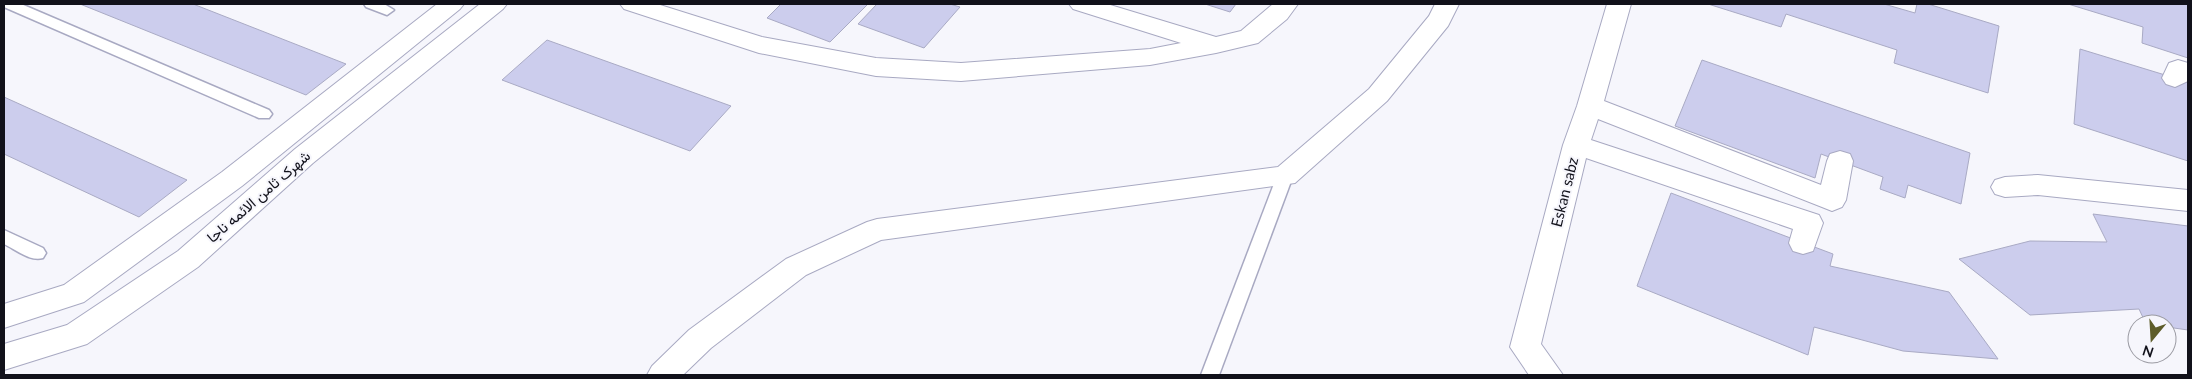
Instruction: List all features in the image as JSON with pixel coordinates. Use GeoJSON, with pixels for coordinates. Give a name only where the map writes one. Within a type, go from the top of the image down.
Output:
{"type":"FeatureCollection","features":[{"type":"Feature","properties":{"kind":"street","name":"شهرک ثامن الائمه ناجا"},"geometry":{"type":"LineString","coordinates":[[4,316],[74,294],[256,160],[452,4]]}},
{"type":"Feature","properties":{"kind":"street","name":"شهرک ثامن الائمه ناجا"},"geometry":{"type":"LineString","coordinates":[[4,357],[76,334],[188,259],[287,171],[495,4]]}},
{"type":"Feature","properties":{"kind":"street"},"geometry":{"type":"LineString","coordinates":[[632,4],[758,45],[876,67],[961,72],[1150,57],[1216,46],[1249,38],[1279,13],[1286,4]]}},
{"type":"Feature","properties":{"kind":"street"},"geometry":{"type":"LineString","coordinates":[[1081,4],[1216,46]]}},
{"type":"Feature","properties":{"kind":"street"},"geometry":{"type":"LineString","coordinates":[[663,375],[700,338],[796,267],[877,230],[1285,176],[1378,95],[1439,20],[1447,4]]}},
{"type":"Feature","properties":{"kind":"street","name":"Eskan sabz"},"geometry":{"type":"LineString","coordinates":[[1547,375],[1525,347],[1576,145],[1590,106],[1619,4]]}},
{"type":"Feature","properties":{"kind":"street"},"geometry":{"type":"LineString","coordinates":[[1590,106],[1832,200],[1840,161]]}},
{"type":"Feature","properties":{"kind":"street"},"geometry":{"type":"LineString","coordinates":[[1576,145],[1809,223],[1803,243]]}},
{"type":"Feature","properties":{"kind":"street"},"geometry":{"type":"LineString","coordinates":[[256,160],[287,171]]}},
{"type":"Feature","properties":{"kind":"street"},"geometry":{"type":"LineString","coordinates":[[2005,187],[2038,185],[2110,191],[2188,201]]}},
{"type":"Feature","properties":{"kind":"lane"},"geometry":{"type":"LineString","coordinates":[[9,4],[264,114]]}},
{"type":"Feature","properties":{"kind":"lane"},"geometry":{"type":"LineString","coordinates":[[371,4],[387,10]]}},
{"type":"Feature","properties":{"kind":"lane"},"geometry":{"type":"LineString","coordinates":[[1210,375],[1285,176]]}},
{"type":"Feature","properties":{"kind":"lane"},"geometry":{"type":"LineString","coordinates":[[4,236],[37,253]]}},
{"type":"Feature","properties":{"kind":"building"},"geometry":{"type":"Polygon","coordinates":[[[80,4],[193,4],[346,64],[306,95],[80,4]]]}},
{"type":"Feature","properties":{"kind":"building"},"geometry":{"type":"Polygon","coordinates":[[[781,4],[868,4],[830,42],[767,18],[781,4]]]}},
{"type":"Feature","properties":{"kind":"building"},"geometry":{"type":"Polygon","coordinates":[[[877,4],[950,4],[960,7],[924,48],[858,24],[877,4]]]}},
{"type":"Feature","properties":{"kind":"building"},"geometry":{"type":"Polygon","coordinates":[[[1205,4],[1236,4],[1230,12],[1205,4]]]}},
{"type":"Feature","properties":{"kind":"building"},"geometry":{"type":"Polygon","coordinates":[[[1708,4],[1884,4],[1915,13],[1917,4],[1928,4],[1999,26],[1988,93],[1894,63],[1897,50],[1786,14],[1781,27],[1708,4]]]}},
{"type":"Feature","properties":{"kind":"building"},"geometry":{"type":"Polygon","coordinates":[[[2068,4],[2188,4],[2188,58],[2142,43],[2143,27],[2068,4]]]}},
{"type":"Feature","properties":{"kind":"building"},"geometry":{"type":"Polygon","coordinates":[[[547,40],[731,106],[690,151],[502,80],[547,40]]]}},
{"type":"Feature","properties":{"kind":"building"},"geometry":{"type":"Polygon","coordinates":[[[2080,49],[2188,82],[2188,161],[2074,124],[2080,49]]]}},
{"type":"Feature","properties":{"kind":"building"},"geometry":{"type":"Polygon","coordinates":[[[1702,60],[1970,153],[1961,204],[1908,185],[1905,198],[1880,189],[1883,177],[1821,154],[1815,178],[1675,126],[1702,60]]]}},
{"type":"Feature","properties":{"kind":"building"},"geometry":{"type":"Polygon","coordinates":[[[4,97],[187,180],[139,217],[4,154],[4,97]]]}},
{"type":"Feature","properties":{"kind":"building"},"geometry":{"type":"Polygon","coordinates":[[[1671,193],[1833,254],[1830,266],[1949,292],[1998,359],[1903,351],[1814,327],[1808,355],[1637,286],[1671,193]]]}},
{"type":"Feature","properties":{"kind":"building"},"geometry":{"type":"Polygon","coordinates":[[[2093,214],[2188,226],[2188,330],[2177,328],[2177,314],[2141,314],[2139,309],[2030,315],[1959,259],[2030,241],[2107,242],[2093,214]]]}}]}
